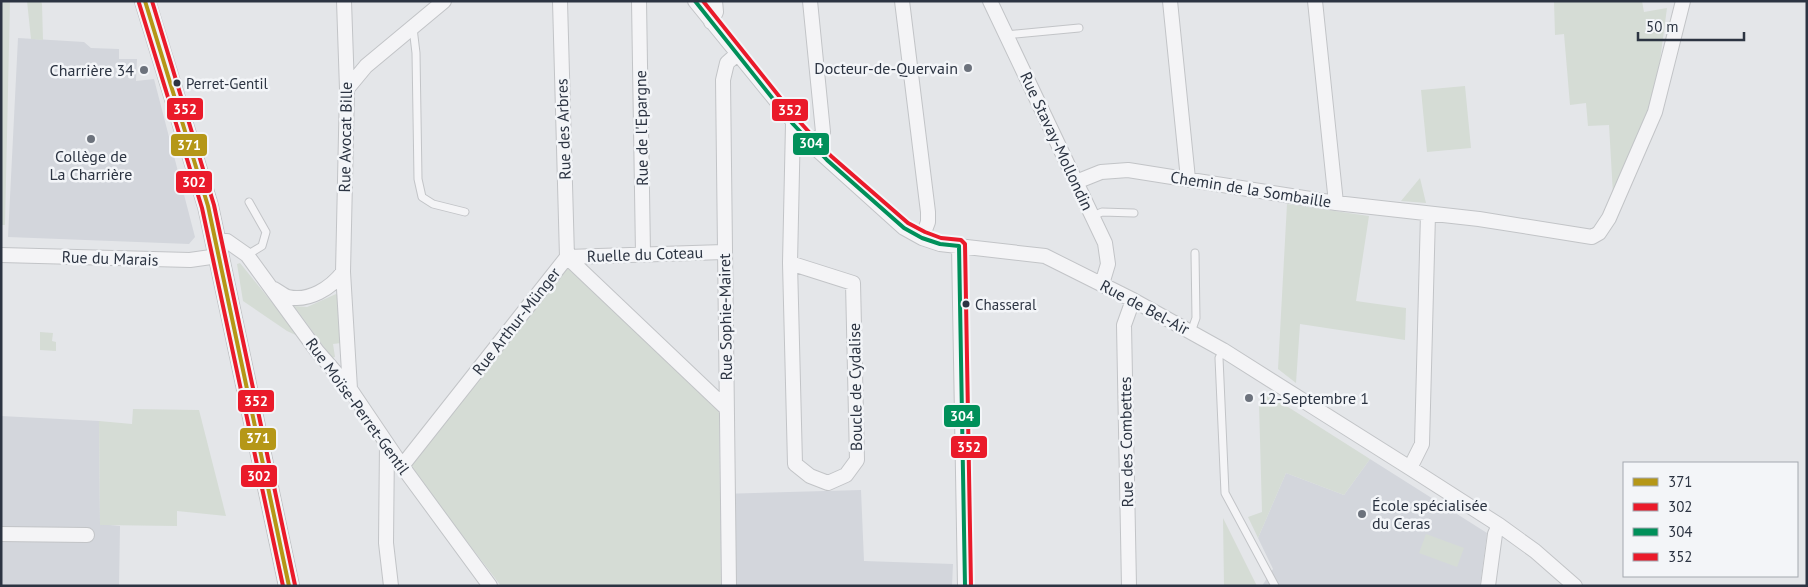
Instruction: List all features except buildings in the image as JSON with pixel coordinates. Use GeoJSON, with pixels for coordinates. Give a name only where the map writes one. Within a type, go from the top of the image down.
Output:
{"type":"FeatureCollection","features":[{"type":"Feature","properties":{"kind":"main road"},"geometry":{"type":"LineString","coordinates":[[145,1],[203,189],[289,586]]}},
{"type":"Feature","properties":{"kind":"street","name":"Rue Avocat Bille"},"geometry":{"type":"LineString","coordinates":[[344,1],[346,89],[343,272],[350,389]]}},
{"type":"Feature","properties":{"kind":"street"},"geometry":{"type":"LineString","coordinates":[[346,89],[366,66],[444,1]]}},
{"type":"Feature","properties":{"kind":"street","name":"Rue des Arbres"},"geometry":{"type":"LineString","coordinates":[[560,1],[567,257]]}},
{"type":"Feature","properties":{"kind":"street","name":"Rue de l'Epargne"},"geometry":{"type":"LineString","coordinates":[[639,1],[643,254]]}},
{"type":"Feature","properties":{"kind":"street","name":"Rue de Bel-Air"},"geometry":{"type":"LineString","coordinates":[[695,1],[793,124],[813,146],[904,228],[922,238],[940,244],[1045,256],[1133,300],[1223,350],[1410,468],[1541,556],[1575,586]]}},
{"type":"Feature","properties":{"kind":"street"},"geometry":{"type":"LineString","coordinates":[[711,22],[716,12],[715,1]]}},
{"type":"Feature","properties":{"kind":"street"},"geometry":{"type":"LineString","coordinates":[[810,1],[822,132],[813,146]]}},
{"type":"Feature","properties":{"kind":"street"},"geometry":{"type":"LineString","coordinates":[[902,1],[928,212],[928,222],[922,238]]}},
{"type":"Feature","properties":{"kind":"street","name":"Rue Stavay-Mollondin"},"geometry":{"type":"LineString","coordinates":[[990,1],[1093,216],[1108,252],[1108,264],[1102,284]]}},
{"type":"Feature","properties":{"kind":"street"},"geometry":{"type":"LineString","coordinates":[[1170,1],[1188,179]]}},
{"type":"Feature","properties":{"kind":"street"},"geometry":{"type":"LineString","coordinates":[[1315,1],[1336,203]]}},
{"type":"Feature","properties":{"kind":"street","name":"Chemin de la Sombaille"},"geometry":{"type":"LineString","coordinates":[[1076,182],[1101,172],[1114,170],[1188,179],[1336,203],[1479,220],[1583,238],[1592,237],[1599,233],[1609,218],[1655,112],[1683,1]]}},
{"type":"Feature","properties":{"kind":"street","name":"Rue Sophie-Mairet"},"geometry":{"type":"LineString","coordinates":[[729,586],[722,80],[727,63],[737,54]]}},
{"type":"Feature","properties":{"kind":"street","name":"Boucle de Cydalise"},"geometry":{"type":"LineString","coordinates":[[790,263],[853,283],[857,460],[846,475],[828,483],[810,476],[795,464],[790,263],[793,124]]}},
{"type":"Feature","properties":{"kind":"street"},"geometry":{"type":"LineString","coordinates":[[1410,468],[1422,444],[1428,214]]}},
{"type":"Feature","properties":{"kind":"street","name":"Rue Moïse-Perret-Gentil"},"geometry":{"type":"LineString","coordinates":[[217,249],[228,240],[247,255],[317,351],[350,389],[481,580],[490,586]]}},
{"type":"Feature","properties":{"kind":"street"},"geometry":{"type":"LineString","coordinates":[[959,246],[965,586]]}},
{"type":"Feature","properties":{"kind":"street","name":"Rue du Marais"},"geometry":{"type":"LineString","coordinates":[[1,254],[190,260],[217,249]]}},
{"type":"Feature","properties":{"kind":"street","name":"Ruelle du Coteau"},"geometry":{"type":"LineString","coordinates":[[567,257],[724,252]]}},
{"type":"Feature","properties":{"kind":"street","name":"Rue Arthur-Münger"},"geometry":{"type":"LineString","coordinates":[[402,466],[567,257],[727,409]]}},
{"type":"Feature","properties":{"kind":"street"},"geometry":{"type":"LineString","coordinates":[[268,285],[288,297],[307,296],[320,292],[334,284],[343,272]]}},
{"type":"Feature","properties":{"kind":"street","name":"Rue des Combettes"},"geometry":{"type":"LineString","coordinates":[[1128,586],[1124,325],[1133,300]]}},
{"type":"Feature","properties":{"kind":"street"},"geometry":{"type":"LineString","coordinates":[[387,444],[386,542],[391,586]]}},
{"type":"Feature","properties":{"kind":"street"},"geometry":{"type":"LineString","coordinates":[[1488,586],[1495,534],[1499,526]]}},
{"type":"Feature","properties":{"kind":"street"},"geometry":{"type":"LineString","coordinates":[[1,534],[87,535]]}},
{"type":"Feature","properties":{"kind":"lane"},"geometry":{"type":"LineString","coordinates":[[413,27],[416,53],[418,179],[422,197],[433,204],[464,212]]}},
{"type":"Feature","properties":{"kind":"lane"},"geometry":{"type":"LineString","coordinates":[[1006,35],[1079,28]]}},
{"type":"Feature","properties":{"kind":"lane"},"geometry":{"type":"LineString","coordinates":[[247,255],[262,246],[266,232],[248,202]]}},
{"type":"Feature","properties":{"kind":"lane"},"geometry":{"type":"LineString","coordinates":[[1093,216],[1102,212],[1134,213]]}},
{"type":"Feature","properties":{"kind":"lane"},"geometry":{"type":"LineString","coordinates":[[1191,332],[1196,318],[1195,253]]}},
{"type":"Feature","properties":{"kind":"lane"},"geometry":{"type":"LineString","coordinates":[[1223,350],[1219,358],[1225,493],[1275,586]]}},
{"type":"Feature","properties":{"kind":"shaded area"},"geometry":{"type":"Polygon","coordinates":[[[1,1],[10,1],[5,225],[1,225],[1,1]]]}},
{"type":"Feature","properties":{"kind":"shaded area"},"geometry":{"type":"Polygon","coordinates":[[[27,1],[41,1],[43,40],[31,39],[27,1]]]}},
{"type":"Feature","properties":{"kind":"shaded area"},"geometry":{"type":"Polygon","coordinates":[[[1554,1],[1642,1],[1644,12],[1667,8],[1655,98],[1613,194],[1609,125],[1588,126],[1586,103],[1570,105],[1564,34],[1555,35],[1554,1]]]}},
{"type":"Feature","properties":{"kind":"shaded area","name":"Collège de La Charrière"},"geometry":{"type":"Polygon","coordinates":[[[18,38],[84,42],[91,48],[119,49],[119,59],[137,59],[136,81],[154,79],[195,237],[189,244],[8,237],[18,38]]]}},
{"type":"Feature","properties":{"kind":"shaded area"},"geometry":{"type":"Polygon","coordinates":[[[1465,86],[1471,148],[1427,152],[1421,90],[1465,86]]]}},
{"type":"Feature","properties":{"kind":"shaded area"},"geometry":{"type":"Polygon","coordinates":[[[1420,178],[1426,203],[1401,201],[1420,178]]]}},
{"type":"Feature","properties":{"kind":"shaded area"},"geometry":{"type":"Polygon","coordinates":[[[1287,204],[1369,216],[1356,301],[1406,308],[1405,340],[1300,324],[1296,383],[1278,369],[1287,204]]]}},
{"type":"Feature","properties":{"kind":"shaded area"},"geometry":{"type":"Polygon","coordinates":[[[240,263],[300,337],[287,331],[243,301],[237,264],[240,263]]]}},
{"type":"Feature","properties":{"kind":"shaded area"},"geometry":{"type":"Polygon","coordinates":[[[568,265],[719,408],[721,586],[501,586],[409,466],[568,265]]]}},
{"type":"Feature","properties":{"kind":"shaded area"},"geometry":{"type":"Polygon","coordinates":[[[336,294],[340,298],[341,343],[333,344],[335,357],[332,358],[294,306],[307,307],[336,294]]]}},
{"type":"Feature","properties":{"kind":"shaded area"},"geometry":{"type":"Polygon","coordinates":[[[40,332],[53,333],[52,341],[56,342],[56,351],[40,350],[40,332]]]}},
{"type":"Feature","properties":{"kind":"shaded area"},"geometry":{"type":"Polygon","coordinates":[[[1266,393],[1370,459],[1344,495],[1286,473],[1258,538],[1248,517],[1262,512],[1259,404],[1266,403],[1266,393]]]}},
{"type":"Feature","properties":{"kind":"shaded area"},"geometry":{"type":"Polygon","coordinates":[[[133,409],[199,410],[226,516],[177,511],[177,526],[100,525],[99,421],[132,424],[133,409]]]}},
{"type":"Feature","properties":{"kind":"shaded area"},"geometry":{"type":"Polygon","coordinates":[[[1,416],[99,421],[100,524],[120,526],[119,586],[1,586],[1,416]]]}},
{"type":"Feature","properties":{"kind":"shaded area","name":"École spécialisée du Ceras"},"geometry":{"type":"Polygon","coordinates":[[[1370,459],[1487,533],[1480,586],[1262,586],[1273,569],[1258,538],[1286,473],[1344,495],[1370,459]]]}},
{"type":"Feature","properties":{"kind":"shaded area"},"geometry":{"type":"Polygon","coordinates":[[[861,490],[864,561],[953,564],[952,586],[721,586],[719,494],[861,490]]]}},
{"type":"Feature","properties":{"kind":"shaded area"},"geometry":{"type":"Polygon","coordinates":[[[1223,518],[1257,586],[1224,586],[1223,518]]]}},
{"type":"Feature","properties":{"kind":"shaded area"},"geometry":{"type":"Polygon","coordinates":[[[1426,534],[1464,548],[1457,567],[1419,553],[1426,534]]]}},
{"type":"Feature","properties":{"kind":"transit line","name":"371"},"geometry":{"type":"LineString","coordinates":[[145,1],[208,206],[289,586]]}},
{"type":"Feature","properties":{"kind":"transit line","name":"352"},"geometry":{"type":"LineString","coordinates":[[152,1],[214,205],[295,585]]}},
{"type":"Feature","properties":{"kind":"transit line","name":"304"},"geometry":{"type":"LineString","coordinates":[[695,1],[793,124],[827,160],[904,228],[922,238],[940,244],[959,246]]}},
{"type":"Feature","properties":{"kind":"transit line","name":"352"},"geometry":{"type":"LineString","coordinates":[[703,1],[798,120],[831,156],[908,223],[941,238],[961,240],[965,244],[971,586]]}},
{"type":"Feature","properties":{"kind":"transit line","name":"302"},"geometry":{"type":"LineString","coordinates":[[139,3],[202,208],[283,586]]}},
{"type":"Feature","properties":{"kind":"transit line","name":"304"},"geometry":{"type":"LineString","coordinates":[[959,246],[965,586]]}},
{"type":"Feature","properties":{"kind":"place","name":"Docteur-de-Quervain"},"geometry":{"type":"Point","coordinates":[968,68]}},
{"type":"Feature","properties":{"kind":"place","name":"Charrière 34"},"geometry":{"type":"Point","coordinates":[144,70]}},
{"type":"Feature","properties":{"kind":"place","name":"Perret-Gentil"},"geometry":{"type":"Point","coordinates":[177,83]}},
{"type":"Feature","properties":{"kind":"place","name":"Collège de La Charrière"},"geometry":{"type":"Point","coordinates":[91,139]}},
{"type":"Feature","properties":{"kind":"place","name":"Chasseral"},"geometry":{"type":"Point","coordinates":[966,304]}},
{"type":"Feature","properties":{"kind":"place","name":"12-Septembre 1"},"geometry":{"type":"Point","coordinates":[1249,398]}},
{"type":"Feature","properties":{"kind":"place","name":"École spécialisée du Ceras"},"geometry":{"type":"Point","coordinates":[1362,514]}}]}
